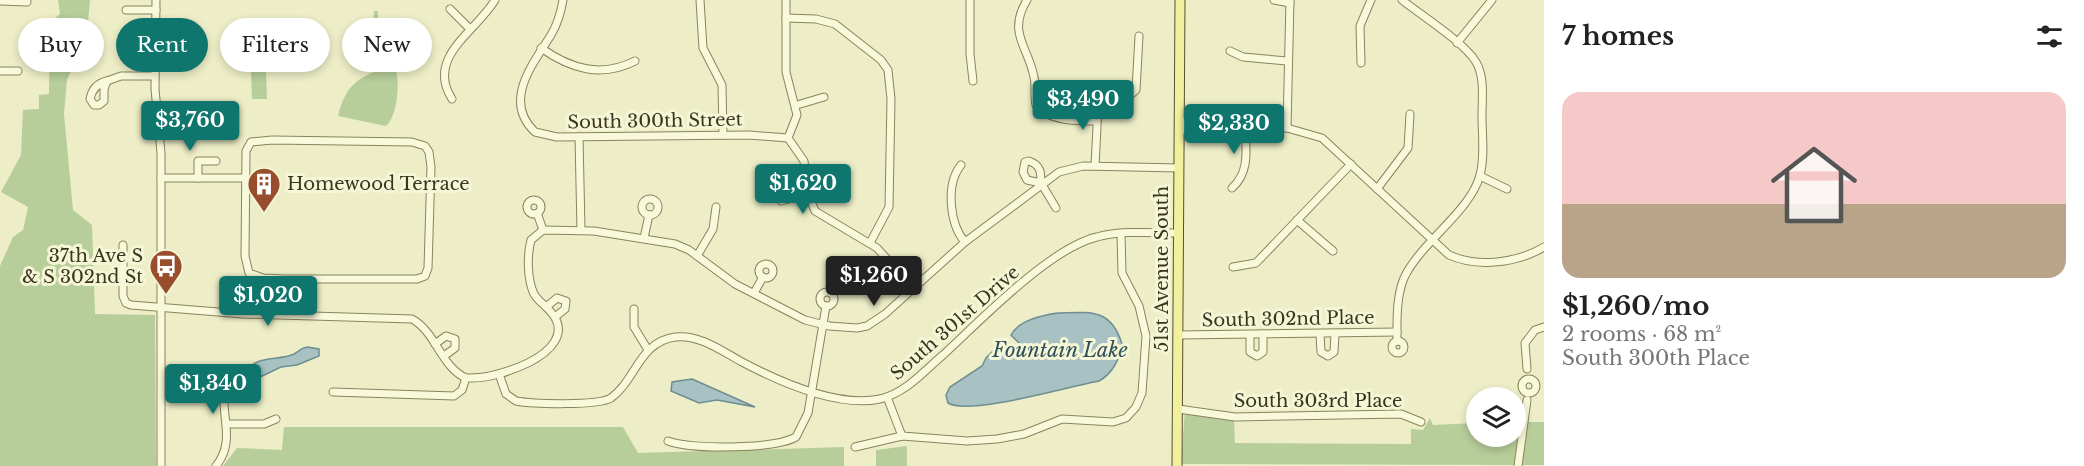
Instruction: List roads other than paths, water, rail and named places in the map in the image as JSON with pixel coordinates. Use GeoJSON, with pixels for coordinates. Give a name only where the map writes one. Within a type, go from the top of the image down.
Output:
{"type":"FeatureCollection","features":[{"type":"Feature","properties":{"kind":"main road","name":"51st Avenue South"},"geometry":{"type":"LineString","coordinates":[[1177,466],[1180,0]]}},
{"type":"Feature","properties":{"kind":"street"},"geometry":{"type":"LineString","coordinates":[[156,0],[155,76],[161,178],[161,466]]}},
{"type":"Feature","properties":{"kind":"street"},"geometry":{"type":"LineString","coordinates":[[452,99],[445,82],[446,64],[454,47],[495,0]]}},
{"type":"Feature","properties":{"kind":"street"},"geometry":{"type":"LineString","coordinates":[[563,0],[554,29],[542,48],[563,64],[580,69],[612,68],[635,61]]}},
{"type":"Feature","properties":{"kind":"street"},"geometry":{"type":"LineString","coordinates":[[700,0],[702,48],[722,85],[723,135]]}},
{"type":"Feature","properties":{"kind":"street"},"geometry":{"type":"LineString","coordinates":[[786,0],[786,72],[797,105],[796,123],[788,138],[804,161],[808,194],[813,207],[819,215],[870,243],[883,253],[914,289]]}},
{"type":"Feature","properties":{"kind":"street"},"geometry":{"type":"LineString","coordinates":[[970,0],[970,54],[974,81]]}},
{"type":"Feature","properties":{"kind":"street"},"geometry":{"type":"LineString","coordinates":[[1027,0],[1020,13],[1018,34],[1034,75],[1036,105],[1044,112],[1067,119],[1095,121]]}},
{"type":"Feature","properties":{"kind":"street"},"geometry":{"type":"LineString","coordinates":[[1274,0],[1290,1],[1287,128]]}},
{"type":"Feature","properties":{"kind":"street"},"geometry":{"type":"LineString","coordinates":[[1360,63],[1360,26],[1371,0]]}},
{"type":"Feature","properties":{"kind":"street"},"geometry":{"type":"LineString","coordinates":[[1397,342],[1398,305],[1404,279],[1471,194],[1480,176],[1481,73],[1473,58],[1457,43],[1402,0]]}},
{"type":"Feature","properties":{"kind":"street"},"geometry":{"type":"LineString","coordinates":[[1457,43],[1492,0]]}},
{"type":"Feature","properties":{"kind":"street"},"geometry":{"type":"LineString","coordinates":[[0,1],[27,2]]}},
{"type":"Feature","properties":{"kind":"street"},"geometry":{"type":"LineString","coordinates":[[450,9],[470,29]]}},
{"type":"Feature","properties":{"kind":"street"},"geometry":{"type":"LineString","coordinates":[[126,10],[156,10]]}},
{"type":"Feature","properties":{"kind":"street"},"geometry":{"type":"LineString","coordinates":[[786,18],[831,22],[885,65],[890,75],[890,207],[870,243]]}},
{"type":"Feature","properties":{"kind":"street"},"geometry":{"type":"LineString","coordinates":[[1095,166],[1095,121],[1099,102],[1109,96],[1130,95],[1136,90],[1139,36]]}},
{"type":"Feature","properties":{"kind":"street","name":"South 300th Street"},"geometry":{"type":"LineString","coordinates":[[542,48],[527,70],[522,90],[522,107],[527,123],[540,134],[579,137],[723,135],[788,138]]}},
{"type":"Feature","properties":{"kind":"street"},"geometry":{"type":"LineString","coordinates":[[1230,51],[1243,57],[1287,61]]}},
{"type":"Feature","properties":{"kind":"street"},"geometry":{"type":"LineString","coordinates":[[0,71],[18,71]]}},
{"type":"Feature","properties":{"kind":"street"},"geometry":{"type":"LineString","coordinates":[[107,81],[121,76],[155,76]]}},
{"type":"Feature","properties":{"kind":"street"},"geometry":{"type":"LineString","coordinates":[[797,105],[824,97]]}},
{"type":"Feature","properties":{"kind":"street"},"geometry":{"type":"LineString","coordinates":[[1377,189],[1408,148],[1410,114]]}},
{"type":"Feature","properties":{"kind":"street"},"geometry":{"type":"LineString","coordinates":[[1179,126],[1195,122],[1204,127],[1287,128],[1322,138],[1449,255],[1472,262],[1518,259],[1544,247]]}},
{"type":"Feature","properties":{"kind":"street"},"geometry":{"type":"LineString","coordinates":[[1232,188],[1245,170],[1245,128]]}},
{"type":"Feature","properties":{"kind":"street"},"geometry":{"type":"LineString","coordinates":[[579,137],[581,230]]}},
{"type":"Feature","properties":{"kind":"street"},"geometry":{"type":"LineString","coordinates":[[253,141],[416,142],[428,150],[428,268],[423,278],[263,278],[248,271],[244,252],[245,178],[248,146],[253,141]]}},
{"type":"Feature","properties":{"kind":"street"},"geometry":{"type":"LineString","coordinates":[[198,178],[198,161],[216,161]]}},
{"type":"Feature","properties":{"kind":"street"},"geometry":{"type":"LineString","coordinates":[[1233,267],[1256,263],[1351,164]]}},
{"type":"Feature","properties":{"kind":"street"},"geometry":{"type":"LineString","coordinates":[[961,165],[953,180],[953,218],[957,232],[965,242]]}},
{"type":"Feature","properties":{"kind":"street"},"geometry":{"type":"LineString","coordinates":[[123,245],[124,300],[131,305],[243,314],[406,318],[417,322],[454,370],[466,378],[499,374],[550,350],[558,336],[555,317],[534,293],[530,269],[531,240],[543,230],[581,230],[675,244],[697,256],[724,276],[805,320],[850,328],[867,326],[914,289],[965,242],[1041,183],[1059,172],[1095,166],[1179,168]]}},
{"type":"Feature","properties":{"kind":"street"},"geometry":{"type":"LineString","coordinates":[[807,173],[825,172]]}},
{"type":"Feature","properties":{"kind":"street"},"geometry":{"type":"LineString","coordinates":[[1480,176],[1507,189]]}},
{"type":"Feature","properties":{"kind":"street"},"geometry":{"type":"LineString","coordinates":[[161,178],[245,178]]}},
{"type":"Feature","properties":{"kind":"street"},"geometry":{"type":"LineString","coordinates":[[1041,183],[1056,208]]}},
{"type":"Feature","properties":{"kind":"street"},"geometry":{"type":"LineString","coordinates":[[781,201],[808,194]]}},
{"type":"Feature","properties":{"kind":"street"},"geometry":{"type":"LineString","coordinates":[[697,256],[713,229],[716,207]]}},
{"type":"Feature","properties":{"kind":"street"},"geometry":{"type":"LineString","coordinates":[[537,213],[543,230]]}},
{"type":"Feature","properties":{"kind":"street"},"geometry":{"type":"LineString","coordinates":[[644,238],[649,215]]}},
{"type":"Feature","properties":{"kind":"street"},"geometry":{"type":"LineString","coordinates":[[1297,220],[1333,251]]}},
{"type":"Feature","properties":{"kind":"street","name":"South 301st Drive"},"geometry":{"type":"LineString","coordinates":[[648,350],[669,338],[692,338],[785,383],[812,391],[862,400],[887,397],[908,386],[998,305],[1069,248],[1095,237],[1179,233]]}},
{"type":"Feature","properties":{"kind":"street"},"geometry":{"type":"LineString","coordinates":[[855,447],[902,436],[967,441],[997,439],[1024,434],[1056,420],[1072,418],[1118,421],[1130,414],[1141,397],[1145,327],[1139,306],[1122,273],[1121,234]]}},
{"type":"Feature","properties":{"kind":"street"},"geometry":{"type":"LineString","coordinates":[[754,293],[763,278]]}},
{"type":"Feature","properties":{"kind":"street"},"geometry":{"type":"LineString","coordinates":[[546,307],[557,298],[566,301],[566,309],[555,317]]}},
{"type":"Feature","properties":{"kind":"street"},"geometry":{"type":"LineString","coordinates":[[668,441],[688,446],[746,446],[770,445],[790,441],[796,437],[804,424],[812,391],[826,306]]}},
{"type":"Feature","properties":{"kind":"street"},"geometry":{"type":"LineString","coordinates":[[499,374],[506,394],[516,401],[604,401],[615,395],[648,350],[634,327],[634,309]]}},
{"type":"Feature","properties":{"kind":"street"},"geometry":{"type":"LineString","coordinates":[[1522,387],[1527,369],[1524,347],[1527,338],[1535,330],[1544,327]]}},
{"type":"Feature","properties":{"kind":"street","name":"South 302nd Place"},"geometry":{"type":"LineString","coordinates":[[1178,335],[1397,332]]}},
{"type":"Feature","properties":{"kind":"street"},"geometry":{"type":"LineString","coordinates":[[1320,334],[1321,352],[1328,356],[1334,351],[1335,333]]}},
{"type":"Feature","properties":{"kind":"street"},"geometry":{"type":"LineString","coordinates":[[1250,334],[1250,352],[1257,356],[1263,352],[1263,334]]}},
{"type":"Feature","properties":{"kind":"street"},"geometry":{"type":"LineString","coordinates":[[435,344],[449,336],[455,339],[455,348],[444,356]]}},
{"type":"Feature","properties":{"kind":"street"},"geometry":{"type":"LineString","coordinates":[[1527,369],[1534,380],[1544,386]]}},
{"type":"Feature","properties":{"kind":"street"},"geometry":{"type":"LineString","coordinates":[[216,466],[228,443],[225,387],[230,378]]}},
{"type":"Feature","properties":{"kind":"street"},"geometry":{"type":"LineString","coordinates":[[333,392],[454,396],[462,390],[466,378]]}},
{"type":"Feature","properties":{"kind":"street"},"geometry":{"type":"LineString","coordinates":[[1524,381],[1534,380]]}},
{"type":"Feature","properties":{"kind":"street"},"geometry":{"type":"LineString","coordinates":[[1527,400],[1534,390],[1534,380]]}},
{"type":"Feature","properties":{"kind":"street"},"geometry":{"type":"LineString","coordinates":[[1526,391],[1544,386]]}},
{"type":"Feature","properties":{"kind":"street"},"geometry":{"type":"LineString","coordinates":[[887,397],[896,426],[902,436]]}},
{"type":"Feature","properties":{"kind":"street"},"geometry":{"type":"LineString","coordinates":[[1518,466],[1526,397]]}},
{"type":"Feature","properties":{"kind":"street","name":"South 303rd Place"},"geometry":{"type":"LineString","coordinates":[[1178,409],[1235,417],[1401,414],[1420,422]]}},
{"type":"Feature","properties":{"kind":"street"},"geometry":{"type":"LineString","coordinates":[[226,424],[264,424],[276,419]]}},
{"type":"Feature","properties":{"kind":"water","name":"Fountain Lake"},"geometry":{"type":"Polygon","coordinates":[[[1058,313],[1089,313],[1105,318],[1112,324],[1122,344],[1115,366],[1104,378],[997,403],[959,406],[948,403],[946,395],[950,387],[982,366],[986,358],[1005,339],[1015,351],[1020,350],[1021,345],[1011,335],[1015,330],[1025,322],[1058,313]]]}},
{"type":"Feature","properties":{"kind":"water"},"geometry":{"type":"Polygon","coordinates":[[[307,347],[319,349],[319,356],[297,365],[281,367],[258,378],[248,377],[247,369],[252,365],[264,360],[288,356],[307,347]]]}},
{"type":"Feature","properties":{"kind":"water"},"geometry":{"type":"Polygon","coordinates":[[[692,379],[755,407],[717,400],[699,403],[671,391],[672,382],[692,379]]]}},
{"type":"Feature","properties":{"kind":"place","name":"Homewood Terrace"},"geometry":{"type":"Point","coordinates":[264,213]}},
{"type":"Feature","properties":{"kind":"place","name":"37th Ave S & S 302nd St"},"geometry":{"type":"Point","coordinates":[166,295]}}]}
